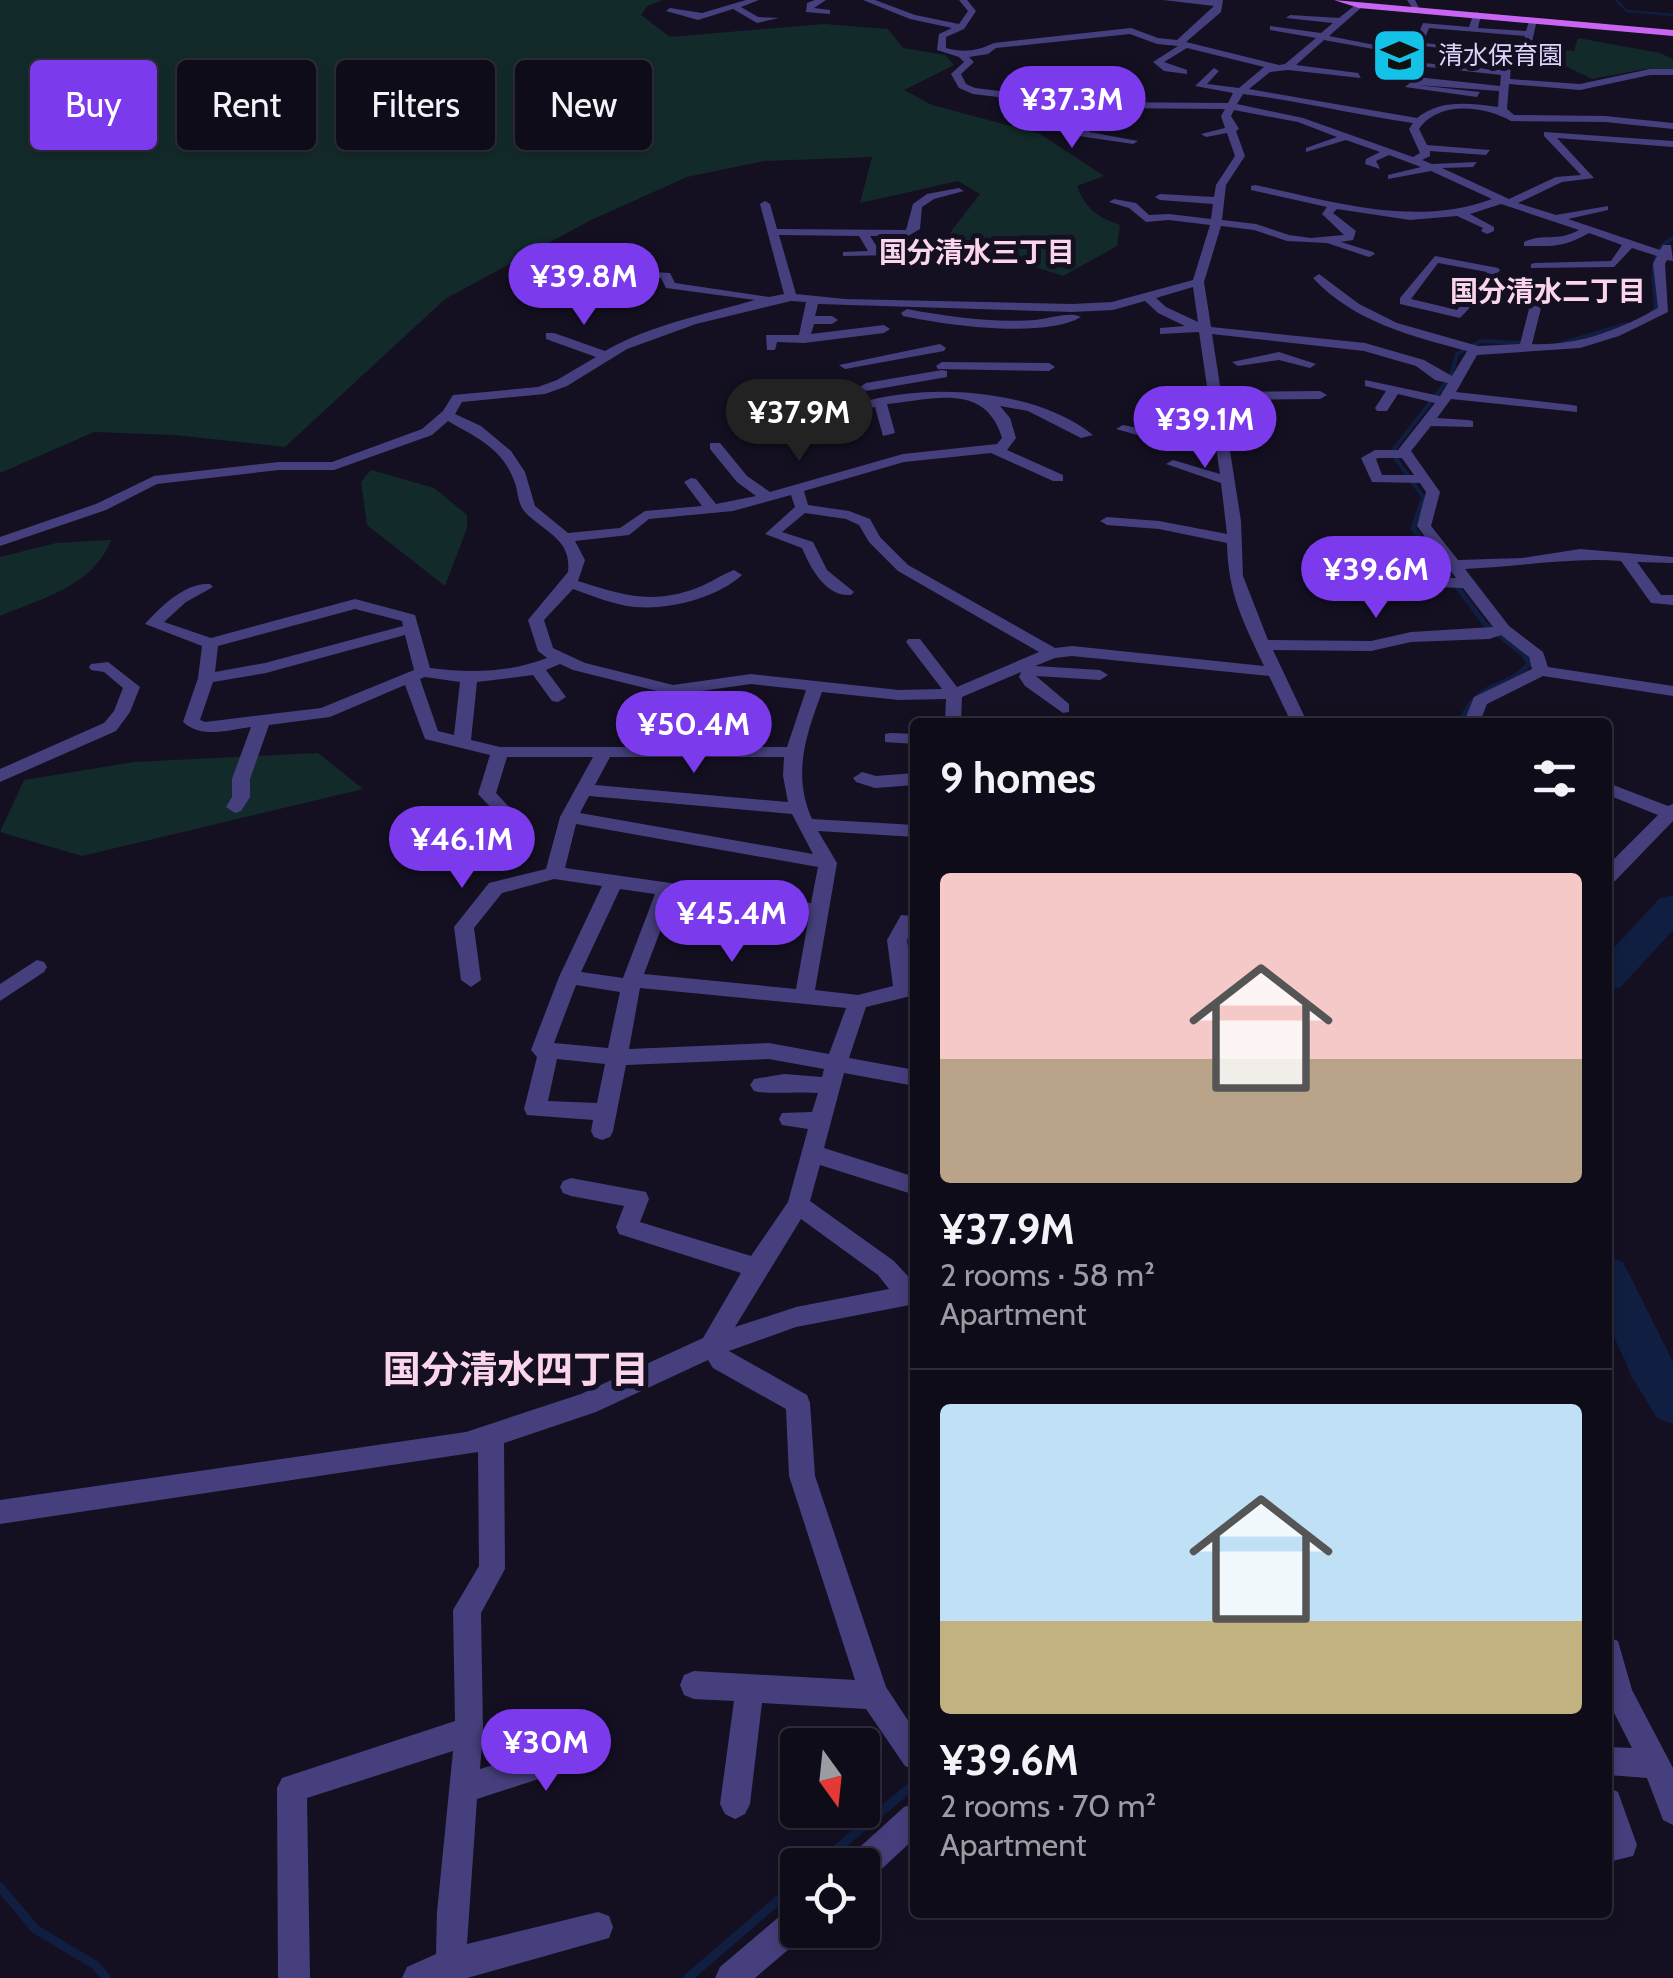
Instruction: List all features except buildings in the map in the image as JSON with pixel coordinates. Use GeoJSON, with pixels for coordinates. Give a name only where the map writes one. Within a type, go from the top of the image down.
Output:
{"type":"FeatureCollection","features":[{"type":"Feature","properties":{"kind":"main road"},"geometry":{"type":"LineString","coordinates":[[1339,0],[1358,5],[1414,5],[1475,23],[1673,34]]}},
{"type":"Feature","properties":{"kind":"street"},"geometry":{"type":"LineString","coordinates":[[670,11],[700,16],[756,0]]}},
{"type":"Feature","properties":{"kind":"street"},"geometry":{"type":"LineString","coordinates":[[867,0],[912,17],[962,26]]}},
{"type":"Feature","properties":{"kind":"street"},"geometry":{"type":"LineString","coordinates":[[963,0],[972,11],[962,26],[942,36],[942,50],[965,55],[994,46],[1128,31],[1282,67],[1358,76]]}},
{"type":"Feature","properties":{"kind":"street"},"geometry":{"type":"LineString","coordinates":[[1167,0],[1219,2],[1218,10],[1158,62],[1167,69],[1184,72]]}},
{"type":"Feature","properties":{"kind":"street"},"geometry":{"type":"LineString","coordinates":[[827,12],[809,10],[818,2],[842,10]]}},
{"type":"Feature","properties":{"kind":"street"},"geometry":{"type":"LineString","coordinates":[[1297,718],[1235,576],[1228,481],[1198,282],[1216,225],[1222,185],[1240,156],[1228,111],[1238,93],[1282,67],[1358,5]]}},
{"type":"Feature","properties":{"kind":"street"},"geometry":{"type":"LineString","coordinates":[[734,6],[757,20]]}},
{"type":"Feature","properties":{"kind":"street"},"geometry":{"type":"LineString","coordinates":[[1128,31],[1129,17]]}},
{"type":"Feature","properties":{"kind":"street"},"geometry":{"type":"LineString","coordinates":[[740,23],[774,18]]}},
{"type":"Feature","properties":{"kind":"street"},"geometry":{"type":"LineString","coordinates":[[1290,18],[1340,22]]}},
{"type":"Feature","properties":{"kind":"street"},"geometry":{"type":"LineString","coordinates":[[1475,23],[1426,26],[1422,73],[1580,87],[1650,72],[1673,72]]}},
{"type":"Feature","properties":{"kind":"street"},"geometry":{"type":"LineString","coordinates":[[1044,28],[962,49],[969,62],[956,74],[962,86],[972,91],[1095,105],[1170,104],[1300,120],[1431,167],[1505,201],[1660,255]]}},
{"type":"Feature","properties":{"kind":"street"},"geometry":{"type":"LineString","coordinates":[[1273,28],[1393,47],[1353,39]]}},
{"type":"Feature","properties":{"kind":"street"},"geometry":{"type":"LineString","coordinates":[[1489,114],[1528,44],[1531,28]]}},
{"type":"Feature","properties":{"kind":"street"},"geometry":{"type":"LineString","coordinates":[[1152,48],[1180,43]]}},
{"type":"Feature","properties":{"kind":"street"},"geometry":{"type":"LineString","coordinates":[[1422,49],[1605,119],[1673,126]]}},
{"type":"Feature","properties":{"kind":"street"},"geometry":{"type":"LineString","coordinates":[[1422,49],[1506,79]]}},
{"type":"Feature","properties":{"kind":"street"},"geometry":{"type":"LineString","coordinates":[[1199,57],[1210,50]]}},
{"type":"Feature","properties":{"kind":"street"},"geometry":{"type":"LineString","coordinates":[[1214,71],[1200,86],[1293,97],[1418,121],[1506,79]]}},
{"type":"Feature","properties":{"kind":"street"},"geometry":{"type":"LineString","coordinates":[[1506,79],[1454,92],[1410,87],[1417,80],[1506,79]]}},
{"type":"Feature","properties":{"kind":"street"},"geometry":{"type":"LineString","coordinates":[[1506,79],[1510,133]]}},
{"type":"Feature","properties":{"kind":"street"},"geometry":{"type":"LineString","coordinates":[[1170,104],[1168,96],[1177,92]]}},
{"type":"Feature","properties":{"kind":"street"},"geometry":{"type":"LineString","coordinates":[[1449,106],[1454,92]]}},
{"type":"Feature","properties":{"kind":"street"},"geometry":{"type":"LineString","coordinates":[[1095,105],[1083,134],[1133,141]]}},
{"type":"Feature","properties":{"kind":"street"},"geometry":{"type":"LineString","coordinates":[[1228,111],[1259,118]]}},
{"type":"Feature","properties":{"kind":"street"},"geometry":{"type":"LineString","coordinates":[[1414,161],[1426,154],[1413,133],[1418,121]]}},
{"type":"Feature","properties":{"kind":"street"},"geometry":{"type":"LineString","coordinates":[[1206,134],[1234,129]]}},
{"type":"Feature","properties":{"kind":"street"},"geometry":{"type":"LineString","coordinates":[[1601,190],[1548,134],[1673,144]]}},
{"type":"Feature","properties":{"kind":"street"},"geometry":{"type":"LineString","coordinates":[[1310,150],[1348,136]]}},
{"type":"Feature","properties":{"kind":"street"},"geometry":{"type":"LineString","coordinates":[[1424,148],[1486,152]]}},
{"type":"Feature","properties":{"kind":"street"},"geometry":{"type":"LineString","coordinates":[[1376,167],[1370,159],[1389,152]]}},
{"type":"Feature","properties":{"kind":"street"},"geometry":{"type":"LineString","coordinates":[[1392,176],[1431,167],[1473,164]]}},
{"type":"Feature","properties":{"kind":"street"},"geometry":{"type":"LineString","coordinates":[[1255,188],[1334,207],[1442,217],[1505,201],[1560,178],[1590,178]]}},
{"type":"Feature","properties":{"kind":"street"},"geometry":{"type":"LineString","coordinates":[[775,232],[908,233],[914,229],[917,206],[930,196],[958,191]]}},
{"type":"Feature","properties":{"kind":"street"},"geometry":{"type":"LineString","coordinates":[[1160,197],[1219,200]]}},
{"type":"Feature","properties":{"kind":"street"},"geometry":{"type":"LineString","coordinates":[[1114,202],[1132,205],[1146,218],[1256,227],[1300,243],[1337,243],[1369,254]]}},
{"type":"Feature","properties":{"kind":"street"},"geometry":{"type":"LineString","coordinates":[[766,204],[790,297]]}},
{"type":"Feature","properties":{"kind":"street"},"geometry":{"type":"LineString","coordinates":[[1287,238],[1349,238],[1350,231],[1327,214],[1334,207]]}},
{"type":"Feature","properties":{"kind":"street"},"geometry":{"type":"LineString","coordinates":[[1556,218],[1604,208]]}},
{"type":"Feature","properties":{"kind":"street"},"geometry":{"type":"LineString","coordinates":[[1460,214],[1490,229],[1487,231]]}},
{"type":"Feature","properties":{"kind":"street"},"geometry":{"type":"LineString","coordinates":[[1528,244],[1537,240],[1567,248],[1587,230]]}},
{"type":"Feature","properties":{"kind":"street"},"geometry":{"type":"LineString","coordinates":[[863,234],[876,254]]}},
{"type":"Feature","properties":{"kind":"street"},"geometry":{"type":"LineString","coordinates":[[1534,266],[1614,264],[1628,244]]}},
{"type":"Feature","properties":{"kind":"street"},"geometry":{"type":"LineString","coordinates":[[1660,255],[1673,244]]}},
{"type":"Feature","properties":{"kind":"street"},"geometry":{"type":"LineString","coordinates":[[848,254],[900,252]]}},
{"type":"Feature","properties":{"kind":"street"},"geometry":{"type":"LineString","coordinates":[[1480,268],[1494,252]]}},
{"type":"Feature","properties":{"kind":"street"},"geometry":{"type":"LineString","coordinates":[[1541,671],[1538,655],[1497,631],[1424,526],[1434,492],[1418,480],[1404,450],[1450,392],[1472,352],[1526,345],[1570,347],[1633,328],[1664,309],[1660,255]]}},
{"type":"Feature","properties":{"kind":"street"},"geometry":{"type":"LineString","coordinates":[[1435,259],[1494,270],[1478,292],[1460,314],[1404,301],[1435,259]]}},
{"type":"Feature","properties":{"kind":"street"},"geometry":{"type":"LineString","coordinates":[[1558,274],[1576,267]]}},
{"type":"Feature","properties":{"kind":"street"},"geometry":{"type":"LineString","coordinates":[[655,274],[666,275],[670,286],[771,300]]}},
{"type":"Feature","properties":{"kind":"street"},"geometry":{"type":"LineString","coordinates":[[720,290],[722,276]]}},
{"type":"Feature","properties":{"kind":"street"},"geometry":{"type":"LineString","coordinates":[[1320,278],[1352,309],[1477,350]]}},
{"type":"Feature","properties":{"kind":"street"},"geometry":{"type":"LineString","coordinates":[[846,303],[954,323],[1006,321],[1038,325],[1198,282]]}},
{"type":"Feature","properties":{"kind":"street"},"geometry":{"type":"LineString","coordinates":[[1478,292],[1526,302],[1535,308],[1526,345]]}},
{"type":"Feature","properties":{"kind":"street"},"geometry":{"type":"LineString","coordinates":[[1147,296],[1162,310],[1204,328]]}},
{"type":"Feature","properties":{"kind":"street"},"geometry":{"type":"LineString","coordinates":[[0,542],[101,507],[154,480],[280,466],[334,466],[426,432],[448,414],[458,398],[540,391],[562,383],[604,356],[692,321],[771,300],[790,297],[846,303],[1054,309],[1114,306]]}},
{"type":"Feature","properties":{"kind":"street"},"geometry":{"type":"LineString","coordinates":[[804,338],[813,300]]}},
{"type":"Feature","properties":{"kind":"street"},"geometry":{"type":"LineString","coordinates":[[807,320],[832,320]]}},
{"type":"Feature","properties":{"kind":"street"},"geometry":{"type":"LineString","coordinates":[[952,394],[942,370],[940,348],[954,323]]}},
{"type":"Feature","properties":{"kind":"street"},"geometry":{"type":"LineString","coordinates":[[1164,331],[1204,328],[1365,347],[1420,363],[1440,377],[1450,392]]}},
{"type":"Feature","properties":{"kind":"street"},"geometry":{"type":"LineString","coordinates":[[771,346],[770,338],[884,329]]}},
{"type":"Feature","properties":{"kind":"street"},"geometry":{"type":"LineString","coordinates":[[550,336],[604,356]]}},
{"type":"Feature","properties":{"kind":"street"},"geometry":{"type":"LineString","coordinates":[[846,364],[940,348]]}},
{"type":"Feature","properties":{"kind":"street"},"geometry":{"type":"LineString","coordinates":[[1210,360],[1239,369],[1280,356],[1310,364]]}},
{"type":"Feature","properties":{"kind":"street"},"geometry":{"type":"LineString","coordinates":[[866,387],[942,370],[1049,367]]}},
{"type":"Feature","properties":{"kind":"street"},"geometry":{"type":"LineString","coordinates":[[1370,383],[1425,396],[1450,392],[1572,410]]}},
{"type":"Feature","properties":{"kind":"street"},"geometry":{"type":"LineString","coordinates":[[1382,408],[1394,388]]}},
{"type":"Feature","properties":{"kind":"street"},"geometry":{"type":"LineString","coordinates":[[1216,396],[1261,389],[1320,395]]}},
{"type":"Feature","properties":{"kind":"street"},"geometry":{"type":"LineString","coordinates":[[835,392],[852,410],[880,401],[952,394],[1032,408],[1086,435]]}},
{"type":"Feature","properties":{"kind":"street"},"geometry":{"type":"LineString","coordinates":[[569,538],[624,532],[644,515],[713,510],[902,458],[1001,448],[1009,438],[1007,422],[999,408],[984,400]]}},
{"type":"Feature","properties":{"kind":"street"},"geometry":{"type":"LineString","coordinates":[[1015,405],[1053,400]]}},
{"type":"Feature","properties":{"kind":"street"},"geometry":{"type":"LineString","coordinates":[[880,401],[888,433]]}},
{"type":"Feature","properties":{"kind":"street"},"geometry":{"type":"LineString","coordinates":[[448,414],[454,422],[474,428],[503,452],[522,472],[528,508],[569,538],[576,563],[570,583],[547,601],[536,620],[546,651],[578,668],[673,690],[751,678],[899,695],[954,694],[1028,669],[1052,653]]}},
{"type":"Feature","properties":{"kind":"street"},"geometry":{"type":"LineString","coordinates":[[1429,422],[1468,424]]}},
{"type":"Feature","properties":{"kind":"street"},"geometry":{"type":"LineString","coordinates":[[1124,430],[1146,437],[1221,431]]}},
{"type":"Feature","properties":{"kind":"street"},"geometry":{"type":"LineString","coordinates":[[715,446],[742,479],[766,496]]}},
{"type":"Feature","properties":{"kind":"street"},"geometry":{"type":"LineString","coordinates":[[994,449],[1058,478]]}},
{"type":"Feature","properties":{"kind":"street"},"geometry":{"type":"LineString","coordinates":[[1405,454],[1368,458],[1377,479],[1418,480]]}},
{"type":"Feature","properties":{"kind":"street"},"geometry":{"type":"LineString","coordinates":[[1173,464],[1228,481]]}},
{"type":"Feature","properties":{"kind":"street"},"geometry":{"type":"LineString","coordinates":[[691,482],[713,510]]}},
{"type":"Feature","properties":{"kind":"street"},"geometry":{"type":"LineString","coordinates":[[796,488],[802,508]]}},
{"type":"Feature","properties":{"kind":"street"},"geometry":{"type":"LineString","coordinates":[[846,592],[820,572],[808,546],[772,534],[802,508],[849,515],[865,522],[874,538],[903,568],[1052,653],[1088,652],[1274,672]]}},
{"type":"Feature","properties":{"kind":"street"},"geometry":{"type":"LineString","coordinates":[[1107,522],[1159,525],[1234,540]]}},
{"type":"Feature","properties":{"kind":"street"},"geometry":{"type":"LineString","coordinates":[[1454,565],[1522,562],[1580,552],[1668,560]]}},
{"type":"Feature","properties":{"kind":"street"},"geometry":{"type":"LineString","coordinates":[[1625,556],[1657,600]]}},
{"type":"Feature","properties":{"kind":"street"},"geometry":{"type":"LineString","coordinates":[[570,583],[634,602],[686,596],[718,586],[734,575]]}},
{"type":"Feature","properties":{"kind":"street"},"geometry":{"type":"LineString","coordinates":[[1412,582],[1466,583]]}},
{"type":"Feature","properties":{"kind":"street"},"geometry":{"type":"LineString","coordinates":[[204,586],[181,599],[153,624],[210,643],[356,604],[409,618],[431,735],[462,745],[500,752],[792,752]]}},
{"type":"Feature","properties":{"kind":"street"},"geometry":{"type":"LineString","coordinates":[[206,678],[266,668],[412,628]]}},
{"type":"Feature","properties":{"kind":"street"},"geometry":{"type":"LineString","coordinates":[[1263,645],[1371,646],[1411,637],[1497,631]]}},
{"type":"Feature","properties":{"kind":"street"},"geometry":{"type":"LineString","coordinates":[[914,642],[954,694],[954,718]]}},
{"type":"Feature","properties":{"kind":"street"},"geometry":{"type":"LineString","coordinates":[[210,643],[206,678],[191,722],[203,728],[324,713],[417,675],[469,678],[526,672],[558,658]]}},
{"type":"Feature","properties":{"kind":"street"},"geometry":{"type":"LineString","coordinates":[[0,776],[110,727],[122,712],[132,688],[108,667],[96,666]]}},
{"type":"Feature","properties":{"kind":"street"},"geometry":{"type":"LineString","coordinates":[[536,668],[558,696]]}},
{"type":"Feature","properties":{"kind":"street"},"geometry":{"type":"LineString","coordinates":[[1028,669],[1100,675]]}},
{"type":"Feature","properties":{"kind":"street"},"geometry":{"type":"LineString","coordinates":[[1028,669],[1030,683],[1063,708]]}},
{"type":"Feature","properties":{"kind":"street"},"geometry":{"type":"LineString","coordinates":[[1474,718],[1480,701],[1541,671],[1673,691]]}},
{"type":"Feature","properties":{"kind":"street"},"geometry":{"type":"LineString","coordinates":[[462,745],[469,678]]}},
{"type":"Feature","properties":{"kind":"street"},"geometry":{"type":"LineString","coordinates":[[804,998],[828,863],[800,817],[792,752],[816,684]]}},
{"type":"Feature","properties":{"kind":"street"},"geometry":{"type":"LineString","coordinates":[[235,808],[262,720]]}},
{"type":"Feature","properties":{"kind":"street"},"geometry":{"type":"LineString","coordinates":[[891,738],[910,739]]}},
{"type":"Feature","properties":{"kind":"street"},"geometry":{"type":"LineString","coordinates":[[554,873],[570,817],[604,751]]}},
{"type":"Feature","properties":{"kind":"street"},"geometry":{"type":"LineString","coordinates":[[500,752],[486,794],[501,808]]}},
{"type":"Feature","properties":{"kind":"street"},"geometry":{"type":"LineString","coordinates":[[862,778],[874,782],[910,779]]}},
{"type":"Feature","properties":{"kind":"street"},"geometry":{"type":"LineString","coordinates":[[586,790],[910,830]]}},
{"type":"Feature","properties":{"kind":"street"},"geometry":{"type":"LineString","coordinates":[[1612,790],[1672,812],[1612,872]]}},
{"type":"Feature","properties":{"kind":"street"},"geometry":{"type":"LineString","coordinates":[[570,817],[828,863]]}},
{"type":"Feature","properties":{"kind":"street"},"geometry":{"type":"LineString","coordinates":[[471,980],[464,927],[496,888],[554,873],[818,911]]}},
{"type":"Feature","properties":{"kind":"street"},"geometry":{"type":"LineString","coordinates":[[614,881],[569,977],[542,1050],[616,1057],[769,1052],[910,1077]]}},
{"type":"Feature","properties":{"kind":"street"},"geometry":{"type":"LineString","coordinates":[[549,1050],[535,1109],[604,1121],[632,984],[666,890]]}},
{"type":"Feature","properties":{"kind":"street"},"geometry":{"type":"LineString","coordinates":[[569,977],[858,1002],[910,988],[896,940],[908,920]]}},
{"type":"Feature","properties":{"kind":"street"},"geometry":{"type":"LineString","coordinates":[[0,994],[38,967]]}},
{"type":"Feature","properties":{"kind":"street"},"geometry":{"type":"LineString","coordinates":[[712,1346],[756,1268],[798,1205],[837,1061],[858,1002]]}},
{"type":"Feature","properties":{"kind":"street"},"geometry":{"type":"LineString","coordinates":[[761,1085],[784,1082],[830,1086]]}},
{"type":"Feature","properties":{"kind":"street"},"geometry":{"type":"LineString","coordinates":[[790,1119],[822,1121]]}},
{"type":"Feature","properties":{"kind":"street"},"geometry":{"type":"LineString","coordinates":[[814,1154],[910,1184]]}},
{"type":"Feature","properties":{"kind":"street"},"geometry":{"type":"LineString","coordinates":[[572,1187],[638,1199],[627,1227],[756,1268]]}},
{"type":"Feature","properties":{"kind":"street"},"geometry":{"type":"LineString","coordinates":[[798,1205],[886,1268],[910,1293]]}},
{"type":"Feature","properties":{"kind":"street"},"geometry":{"type":"LineString","coordinates":[[0,1512],[466,1444],[588,1404],[712,1346],[796,1317],[910,1295]]}},
{"type":"Feature","properties":{"kind":"street"},"geometry":{"type":"LineString","coordinates":[[712,1346],[722,1360],[798,1403],[802,1476],[874,1695],[910,1749]]}},
{"type":"Feature","properties":{"kind":"street"},"geometry":{"type":"LineString","coordinates":[[450,1971],[469,1731],[467,1610],[492,1569],[491,1436]]}},
{"type":"Feature","properties":{"kind":"street"},"geometry":{"type":"LineString","coordinates":[[1612,1666],[1619,1695],[1657,1764],[1673,1810]]}},
{"type":"Feature","properties":{"kind":"street"},"geometry":{"type":"LineString","coordinates":[[694,1686],[874,1695]]}},
{"type":"Feature","properties":{"kind":"street"},"geometry":{"type":"LineString","coordinates":[[734,1804],[750,1688]]}},
{"type":"Feature","properties":{"kind":"street"},"geometry":{"type":"LineString","coordinates":[[466,1788],[553,1761],[572,1729]]}},
{"type":"Feature","properties":{"kind":"street"},"geometry":{"type":"LineString","coordinates":[[294,1978],[292,1788],[469,1731]]}},
{"type":"Feature","properties":{"kind":"street"},"geometry":{"type":"LineString","coordinates":[[1612,1761],[1657,1764]]}},
{"type":"Feature","properties":{"kind":"street"},"geometry":{"type":"LineString","coordinates":[[1612,1814],[1622,1845],[1612,1846]]}},
{"type":"Feature","properties":{"kind":"street"},"geometry":{"type":"LineString","coordinates":[[880,1850],[910,1823]]}},
{"type":"Feature","properties":{"kind":"street"},"geometry":{"type":"LineString","coordinates":[[418,1978],[598,1927]]}},
{"type":"Feature","properties":{"kind":"street"},"geometry":{"type":"LineString","coordinates":[[731,1978],[780,1936]]}},
{"type":"Feature","properties":{"kind":"green space"},"geometry":{"type":"Polygon","coordinates":[[[0,0],[663,0],[647,6],[641,15],[670,37],[824,24],[888,29],[903,48],[945,55],[954,65],[904,90],[932,105],[1040,134],[1104,176],[1077,186],[1093,211],[1120,225],[1117,246],[1063,276],[946,238],[980,194],[958,181],[860,203],[872,157],[764,161],[687,177],[591,220],[445,299],[285,447],[175,435],[94,432],[0,473],[0,0]]]}},
{"type":"Feature","properties":{"kind":"green space"},"geometry":{"type":"Polygon","coordinates":[[[1578,38],[1660,53],[1673,59],[1673,70],[1645,69],[1592,79],[1559,63],[1519,60],[1526,46],[1574,51],[1578,38]]]}},
{"type":"Feature","properties":{"kind":"green space"},"geometry":{"type":"Polygon","coordinates":[[[371,470],[434,488],[467,515],[467,528],[445,586],[367,525],[361,482],[371,470]]]}},
{"type":"Feature","properties":{"kind":"green space"},"geometry":{"type":"Polygon","coordinates":[[[111,540],[103,556],[79,580],[0,616],[0,557],[56,543],[111,540]]]}},
{"type":"Feature","properties":{"kind":"green space"},"geometry":{"type":"Polygon","coordinates":[[[318,753],[363,789],[82,856],[0,832],[24,780],[134,762],[318,753]]]}},
{"type":"Feature","properties":{"kind":"waterway"},"geometry":{"type":"LineString","coordinates":[[1616,0],[1627,11],[1673,15]]}},
{"type":"Feature","properties":{"kind":"waterway"},"geometry":{"type":"LineString","coordinates":[[1652,312],[1656,309],[1655,260],[1664,244],[1673,238]]}},
{"type":"Feature","properties":{"kind":"waterway"},"geometry":{"type":"LineString","coordinates":[[1563,343],[1627,324]]}},
{"type":"Feature","properties":{"kind":"waterway"},"geometry":{"type":"LineString","coordinates":[[1423,500],[1396,459],[1394,449],[1451,376],[1457,354],[1481,341],[1525,343]]}},
{"type":"Feature","properties":{"kind":"waterway"},"geometry":{"type":"LineString","coordinates":[[1423,500],[1413,528],[1485,624],[1523,654],[1529,664],[1476,698],[1462,718]]}},
{"type":"Feature","properties":{"kind":"waterway"},"geometry":{"type":"LineString","coordinates":[[1612,973],[1673,907]]}},
{"type":"Feature","properties":{"kind":"waterway"},"geometry":{"type":"LineString","coordinates":[[1612,1284],[1648,1363],[1673,1403]]}},
{"type":"Feature","properties":{"kind":"waterway"},"geometry":{"type":"LineString","coordinates":[[838,1848],[910,1787]]}},
{"type":"Feature","properties":{"kind":"waterway"},"geometry":{"type":"LineString","coordinates":[[0,1887],[35,1929],[95,1965],[106,1978]]}},
{"type":"Feature","properties":{"kind":"waterway"},"geometry":{"type":"LineString","coordinates":[[688,1978],[780,1899]]}},
{"type":"Feature","properties":{"kind":"place","name":"清水保育園"},"geometry":{"type":"Point","coordinates":[1399,55]}},
{"type":"Feature","properties":{"kind":"district","name":"国分清水三丁目"},"geometry":{"type":"Point","coordinates":[977,252]}},
{"type":"Feature","properties":{"kind":"district","name":"国分清水二丁目"},"geometry":{"type":"Point","coordinates":[1548,291]}},
{"type":"Feature","properties":{"kind":"district","name":"国分清水四丁目"},"geometry":{"type":"Point","coordinates":[516,1370]}}]}
